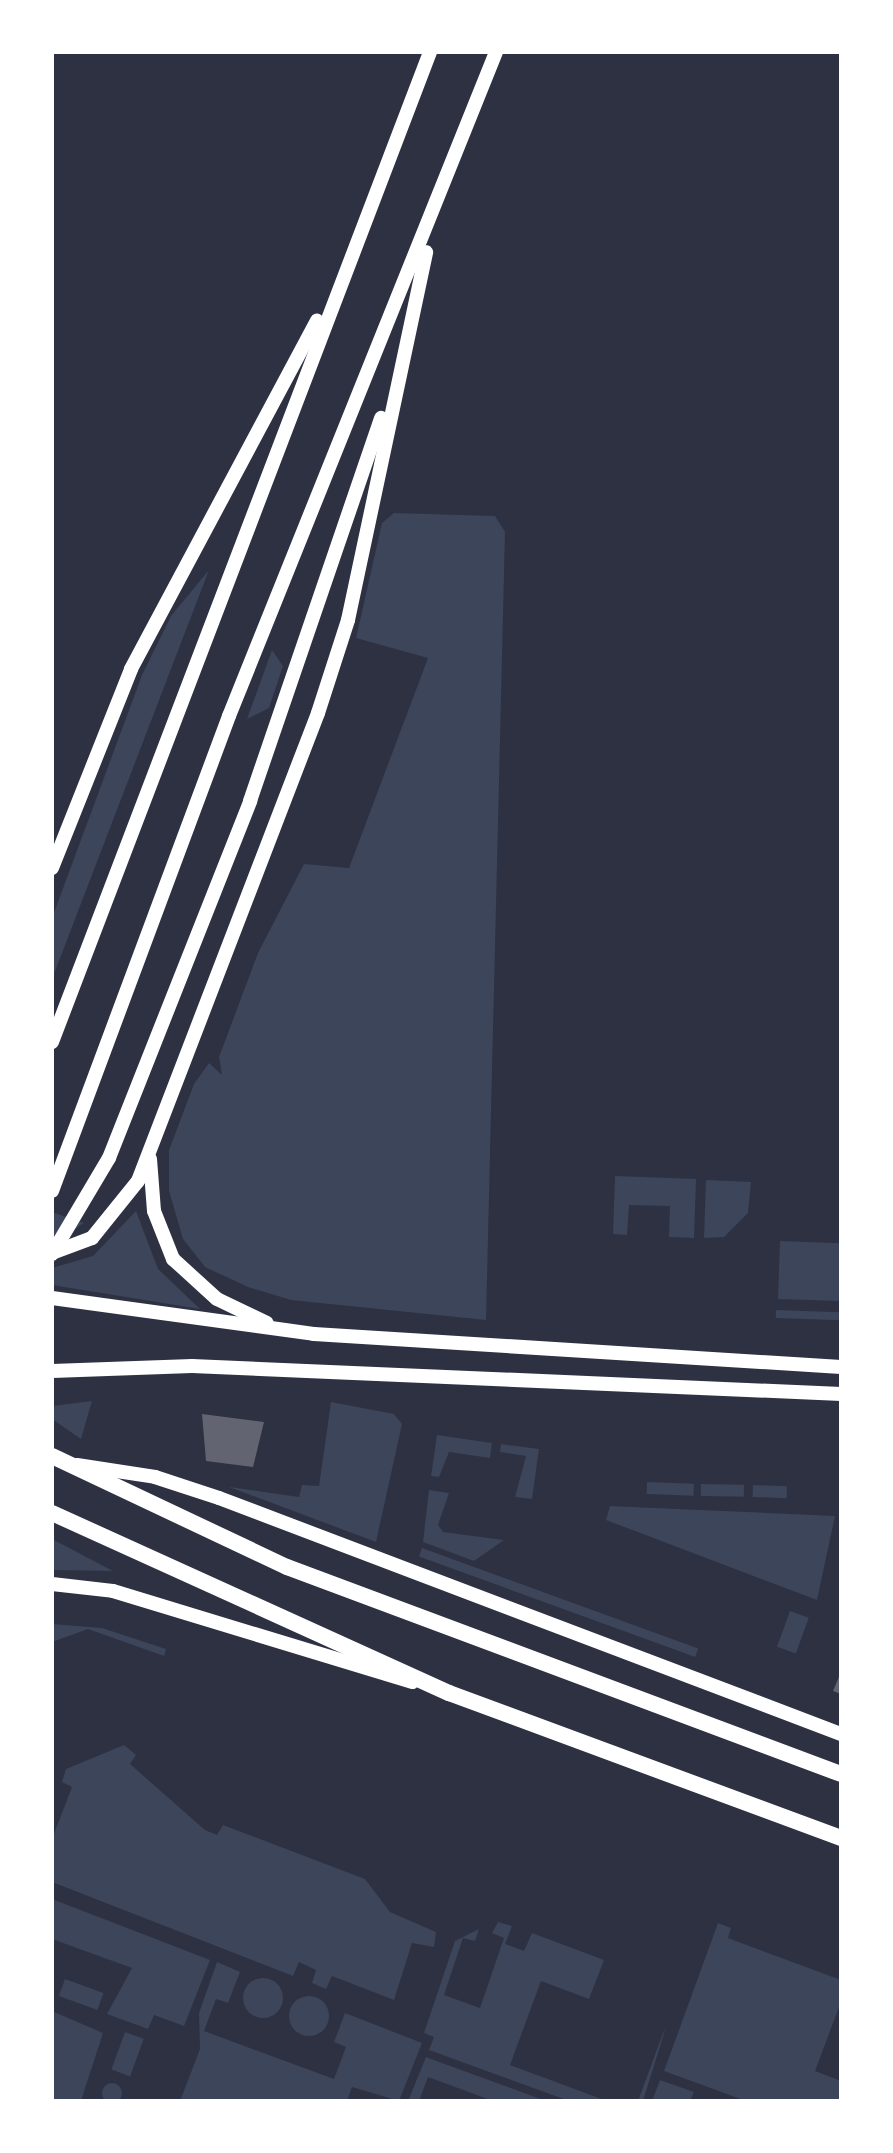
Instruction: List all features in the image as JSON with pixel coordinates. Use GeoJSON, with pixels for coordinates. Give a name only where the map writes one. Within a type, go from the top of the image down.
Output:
{"type":"FeatureCollection","features":[{"type":"Feature","properties":{"kind":"main road"},"geometry":{"type":"LineString","coordinates":[[52,1042],[340,278],[430,52]]}},
{"type":"Feature","properties":{"kind":"main road"},"geometry":{"type":"LineString","coordinates":[[52,1191],[229,716],[496,52]]}},
{"type":"Feature","properties":{"kind":"main road"},"geometry":{"type":"LineString","coordinates":[[52,1253],[78,1247],[109,1222],[152,1146],[336,663],[395,375],[438,201]]}},
{"type":"Feature","properties":{"kind":"main road"},"geometry":{"type":"LineString","coordinates":[[52,868],[131,669],[340,278]]}},
{"type":"Feature","properties":{"kind":"main road"},"geometry":{"type":"LineString","coordinates":[[52,1253],[109,1158],[250,801],[395,375]]}},
{"type":"Feature","properties":{"kind":"main road"},"geometry":{"type":"LineString","coordinates":[[152,1146],[154,1211],[182,1270],[240,1312],[314,1334]]}},
{"type":"Feature","properties":{"kind":"main road"},"geometry":{"type":"LineString","coordinates":[[52,1298],[314,1334],[841,1367]]}},
{"type":"Feature","properties":{"kind":"main road"},"geometry":{"type":"LineString","coordinates":[[52,1371],[192,1366],[841,1394]]}},
{"type":"Feature","properties":{"kind":"main road"},"geometry":{"type":"LineString","coordinates":[[52,1456],[287,1567],[841,1774]]}},
{"type":"Feature","properties":{"kind":"main road"},"geometry":{"type":"LineString","coordinates":[[52,1465],[117,1470],[186,1487],[841,1734]]}},
{"type":"Feature","properties":{"kind":"main road"},"geometry":{"type":"LineString","coordinates":[[52,1513],[449,1693]]}},
{"type":"Feature","properties":{"kind":"main road"},"geometry":{"type":"LineString","coordinates":[[52,1584],[113,1591],[449,1693],[841,1838]]}},
{"type":"Feature","properties":{"kind":"shaded area"},"geometry":{"type":"Polygon","coordinates":[[[394,513],[495,516],[505,532],[486,1320],[291,1300],[248,1287],[205,1267],[183,1239],[169,1191],[169,1150],[194,1084],[209,1063],[222,1075],[219,1057],[258,953],[304,864],[349,868],[428,658],[356,638],[382,523],[394,513]]]}},
{"type":"Feature","properties":{"kind":"shaded area"},"geometry":{"type":"Polygon","coordinates":[[[209,570],[52,979],[52,918],[142,675],[171,616],[209,570]]]}},
{"type":"Feature","properties":{"kind":"shaded area"},"geometry":{"type":"Polygon","coordinates":[[[272,650],[283,666],[269,708],[247,719],[272,650]]]}},
{"type":"Feature","properties":{"kind":"shaded area"},"geometry":{"type":"Polygon","coordinates":[[[615,1176],[696,1179],[694,1238],[669,1237],[670,1206],[629,1205],[627,1235],[613,1234],[615,1176]]]}},
{"type":"Feature","properties":{"kind":"shaded area"},"geometry":{"type":"Polygon","coordinates":[[[706,1180],[751,1182],[748,1213],[724,1237],[704,1238],[706,1180]]]}},
{"type":"Feature","properties":{"kind":"shaded area"},"geometry":{"type":"Polygon","coordinates":[[[136,1211],[158,1269],[200,1309],[52,1285],[52,1268],[93,1256],[136,1211]]]}},
{"type":"Feature","properties":{"kind":"shaded area"},"geometry":{"type":"Polygon","coordinates":[[[52,1212],[84,1223],[52,1245],[52,1212]]]}},
{"type":"Feature","properties":{"kind":"shaded area"},"geometry":{"type":"Polygon","coordinates":[[[780,1241],[841,1243],[839,1301],[778,1299],[780,1241]]]}},
{"type":"Feature","properties":{"kind":"shaded area"},"geometry":{"type":"Polygon","coordinates":[[[776,1310],[841,1312],[841,1320],[776,1318],[776,1310]]]}},
{"type":"Feature","properties":{"kind":"shaded area"},"geometry":{"type":"Polygon","coordinates":[[[92,1401],[81,1439],[52,1419],[52,1406],[92,1401]]]}},
{"type":"Feature","properties":{"kind":"shaded area"},"geometry":{"type":"Polygon","coordinates":[[[331,1402],[394,1414],[402,1424],[376,1542],[229,1487],[299,1497],[302,1485],[319,1486],[331,1402]]]}},
{"type":"Feature","properties":{"kind":"shaded area"},"geometry":{"type":"Polygon","coordinates":[[[437,1435],[492,1443],[490,1458],[449,1452],[439,1477],[431,1476],[437,1435]]]}},
{"type":"Feature","properties":{"kind":"shaded area"},"geometry":{"type":"Polygon","coordinates":[[[501,1444],[539,1449],[532,1499],[515,1497],[526,1456],[500,1452],[501,1444]]]}},
{"type":"Feature","properties":{"kind":"shaded area"},"geometry":{"type":"Polygon","coordinates":[[[647,1482],[694,1484],[694,1496],[647,1494],[647,1482]]]}},
{"type":"Feature","properties":{"kind":"shaded area"},"geometry":{"type":"Polygon","coordinates":[[[701,1484],[744,1485],[744,1497],[701,1496],[701,1484]]]}},
{"type":"Feature","properties":{"kind":"shaded area"},"geometry":{"type":"Polygon","coordinates":[[[753,1485],[787,1486],[787,1498],[753,1497],[753,1485]]]}},
{"type":"Feature","properties":{"kind":"shaded area"},"geometry":{"type":"Polygon","coordinates":[[[429,1490],[449,1493],[438,1525],[443,1532],[504,1540],[474,1561],[423,1542],[429,1490]]]}},
{"type":"Feature","properties":{"kind":"shaded area"},"geometry":{"type":"Polygon","coordinates":[[[610,1506],[835,1516],[817,1600],[606,1520],[610,1506]]]}},
{"type":"Feature","properties":{"kind":"shaded area"},"geometry":{"type":"Polygon","coordinates":[[[52,1539],[113,1571],[52,1570],[52,1539]]]}},
{"type":"Feature","properties":{"kind":"shaded area"},"geometry":{"type":"Polygon","coordinates":[[[422,1548],[698,1649],[695,1657],[419,1556],[422,1548]]]}},
{"type":"Feature","properties":{"kind":"shaded area"},"geometry":{"type":"Polygon","coordinates":[[[790,1611],[809,1618],[796,1654],[777,1647],[790,1611]]]}},
{"type":"Feature","properties":{"kind":"shaded area"},"geometry":{"type":"Polygon","coordinates":[[[52,1624],[102,1628],[166,1649],[164,1656],[88,1629],[52,1642],[52,1624]]]}},
{"type":"Feature","properties":{"kind":"shaded area"},"geometry":{"type":"Polygon","coordinates":[[[124,1745],[136,1755],[130,1764],[205,1830],[217,1835],[223,1825],[365,1879],[390,1912],[436,1932],[434,1947],[412,1943],[394,2000],[332,1976],[326,1989],[312,1983],[316,1970],[299,1962],[293,1976],[52,1882],[52,1839],[72,1787],[62,1782],[66,1769],[124,1745]]]}},
{"type":"Feature","properties":{"kind":"shaded area"},"geometry":{"type":"Polygon","coordinates":[[[52,1899],[210,1960],[184,2026],[154,2015],[148,2029],[107,2014],[132,1968],[52,1939],[52,1899]]]}},
{"type":"Feature","properties":{"kind":"shaded area"},"geometry":{"type":"Polygon","coordinates":[[[498,1922],[512,1926],[505,1944],[524,1951],[532,1933],[604,1960],[589,1999],[541,1981],[510,2065],[607,2101],[569,2101],[429,2050],[434,2037],[424,2033],[455,1941],[479,1929],[475,1941],[463,1938],[444,1995],[480,2008],[504,1938],[492,1933],[498,1922]]]}},
{"type":"Feature","properties":{"kind":"shaded area"},"geometry":{"type":"Polygon","coordinates":[[[718,1923],[731,1928],[728,1938],[841,1980],[841,2002],[815,2071],[841,2081],[841,2101],[746,2101],[664,2071],[718,1923]]]}},
{"type":"Feature","properties":{"kind":"shaded area"},"geometry":{"type":"Polygon","coordinates":[[[217,1962],[240,1972],[228,2003],[216,1999],[204,2031],[334,2079],[346,2047],[334,2042],[345,2013],[422,2043],[399,2101],[352,2087],[347,2101],[180,2101],[200,2049],[199,2013],[217,1962]]]}},
{"type":"Feature","properties":{"kind":"shaded area"},"geometry":{"type":"Polygon","coordinates":[[[263,1978],[277,1984],[283,1998],[277,2012],[263,2018],[249,2012],[243,1998],[249,1984],[263,1978]]]}},
{"type":"Feature","properties":{"kind":"shaded area"},"geometry":{"type":"Polygon","coordinates":[[[65,1979],[104,1993],[97,2010],[59,1996],[65,1979]]]}},
{"type":"Feature","properties":{"kind":"shaded area"},"geometry":{"type":"Polygon","coordinates":[[[309,1996],[323,2002],[329,2016],[323,2030],[309,2036],[295,2030],[289,2016],[295,2002],[309,1996]]]}},
{"type":"Feature","properties":{"kind":"shaded area"},"geometry":{"type":"Polygon","coordinates":[[[52,2011],[103,2033],[81,2101],[52,2101],[52,2011]]]}},
{"type":"Feature","properties":{"kind":"shaded area"},"geometry":{"type":"Polygon","coordinates":[[[666,2027],[643,2101],[638,2101],[662,2036],[666,2027]]]}},
{"type":"Feature","properties":{"kind":"shaded area"},"geometry":{"type":"Polygon","coordinates":[[[125,2032],[144,2039],[130,2076],[111,2070],[125,2032]]]}},
{"type":"Feature","properties":{"kind":"shaded area"},"geometry":{"type":"Polygon","coordinates":[[[426,2057],[546,2101],[493,2101],[428,2077],[419,2101],[408,2101],[426,2057]]]}},
{"type":"Feature","properties":{"kind":"shaded area"},"geometry":{"type":"Polygon","coordinates":[[[660,2080],[694,2092],[690,2101],[652,2101],[660,2080]]]}},
{"type":"Feature","properties":{"kind":"shaded area"},"geometry":{"type":"Polygon","coordinates":[[[108,2083],[116,2083],[122,2093],[116,2103],[108,2103],[102,2097],[102,2089],[108,2083]]]}},
{"type":"Feature","properties":{"kind":"building"},"geometry":{"type":"Polygon","coordinates":[[[202,1414],[264,1422],[253,1467],[206,1461],[202,1414]]]}},
{"type":"Feature","properties":{"kind":"building"},"geometry":{"type":"Polygon","coordinates":[[[841,1672],[841,1694],[833,1691],[841,1672]]]}}]}
